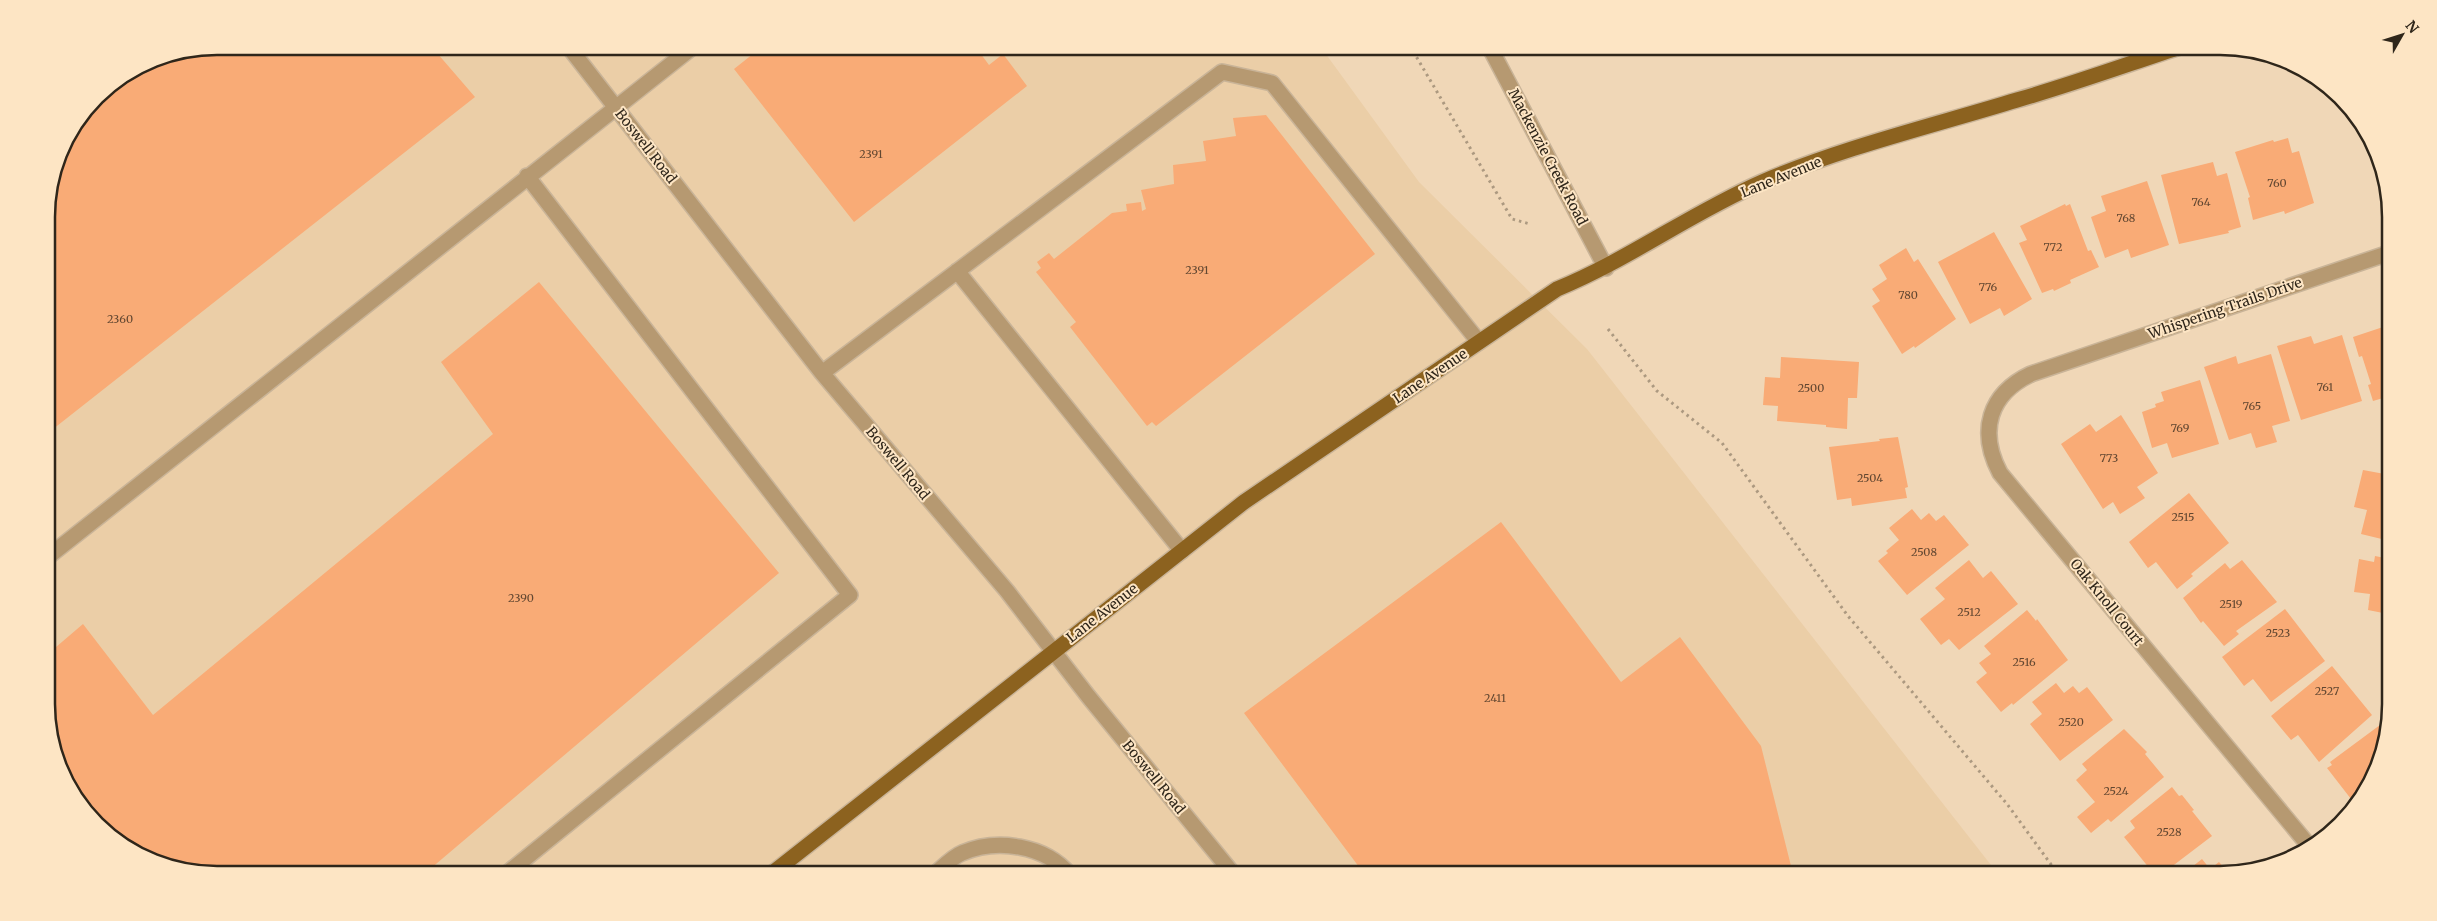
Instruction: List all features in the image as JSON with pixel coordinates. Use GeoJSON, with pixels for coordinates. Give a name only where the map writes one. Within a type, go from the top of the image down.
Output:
{"type":"FeatureCollection","features":[{"type":"Feature","properties":{"kind":"main road","name":"Lane Avenue"},"geometry":{"type":"LineString","coordinates":[[781,866],[1244,502],[1557,289],[1606,268],[1671,229],[1761,182],[1865,144],[2020,100],[2156,55]]}},
{"type":"Feature","properties":{"kind":"street","name":"Boswell Road"},"geometry":{"type":"LineString","coordinates":[[575,55],[822,373],[1007,591],[1053,652],[1227,866]]}},
{"type":"Feature","properties":{"kind":"street"},"geometry":{"type":"LineString","coordinates":[[55,550],[682,55]]}},
{"type":"Feature","properties":{"kind":"street","name":"Mackenzie Creek Road"},"geometry":{"type":"LineString","coordinates":[[1495,55],[1606,268]]}},
{"type":"Feature","properties":{"kind":"street"},"geometry":{"type":"LineString","coordinates":[[822,373],[1222,72],[1272,82],[1478,342]]}},
{"type":"Feature","properties":{"kind":"street"},"geometry":{"type":"LineString","coordinates":[[516,866],[850,595],[527,176]]}},
{"type":"Feature","properties":{"kind":"street","name":"Whispering Trails Drive"},"geometry":{"type":"LineString","coordinates":[[2062,365],[2382,255]]}},
{"type":"Feature","properties":{"kind":"street"},"geometry":{"type":"LineString","coordinates":[[957,271],[1182,551]]}},
{"type":"Feature","properties":{"kind":"street","name":"Oak Knoll Court"},"geometry":{"type":"LineString","coordinates":[[2062,365],[2018,380],[2006,390],[1997,402],[1988,431],[1989,445],[2000,473],[2305,841]]}},
{"type":"Feature","properties":{"kind":"street"},"geometry":{"type":"LineString","coordinates":[[945,866],[960,854],[978,848],[998,845],[1036,851],[1059,866]]}},
{"type":"Feature","properties":{"kind":"path"},"geometry":{"type":"LineString","coordinates":[[1415,55],[1512,220],[1530,224]]}},
{"type":"Feature","properties":{"kind":"path"},"geometry":{"type":"LineString","coordinates":[[1608,328],[1657,391],[1722,443],[1848,616],[2007,804],[2052,866]]}},
{"type":"Feature","properties":{"kind":"shaded area"},"geometry":{"type":"Polygon","coordinates":[[[217,55],[1327,55],[1419,182],[1587,349],[1992,866],[217,866],[196,865],[165,857],[145,849],[127,839],[110,826],[82,794],[64,756],[56,725],[55,704],[56,196],[67,155],[89,118],[110,95],[137,76],[182,59],[196,56],[217,55]]]}},
{"type":"Feature","properties":{"kind":"building"},"geometry":{"type":"Polygon","coordinates":[[[439,55],[475,97],[55,427],[56,196],[67,155],[72,145],[89,118],[110,95],[145,72],[165,64],[196,56],[439,55]]]}},
{"type":"Feature","properties":{"kind":"building"},"geometry":{"type":"Polygon","coordinates":[[[752,55],[982,55],[989,65],[1004,55],[1027,86],[854,222],[734,69],[752,55]]]}},
{"type":"Feature","properties":{"kind":"building"},"geometry":{"type":"Polygon","coordinates":[[[1266,115],[1375,254],[1156,426],[1152,422],[1147,426],[1070,327],[1076,322],[1036,272],[1041,268],[1037,262],[1049,253],[1054,259],[1112,213],[1127,211],[1126,204],[1141,202],[1142,211],[1146,209],[1141,190],[1174,184],[1173,165],[1206,161],[1203,141],[1236,136],[1233,118],[1266,115]]]}},
{"type":"Feature","properties":{"kind":"building"},"geometry":{"type":"Polygon","coordinates":[[[2288,138],[2292,153],[2299,151],[2314,203],[2285,214],[2284,211],[2253,220],[2248,198],[2250,197],[2235,152],[2273,140],[2274,142],[2288,138]]]}},
{"type":"Feature","properties":{"kind":"building"},"geometry":{"type":"Polygon","coordinates":[[[2213,162],[2217,176],[2227,173],[2241,227],[2228,231],[2229,233],[2179,244],[2161,175],[2213,162]]]}},
{"type":"Feature","properties":{"kind":"building"},"geometry":{"type":"Polygon","coordinates":[[[2147,181],[2169,245],[2131,258],[2128,249],[2105,258],[2091,217],[2106,211],[2101,196],[2147,181]]]}},
{"type":"Feature","properties":{"kind":"building"},"geometry":{"type":"Polygon","coordinates":[[[2065,204],[2066,206],[2070,204],[2088,251],[2091,250],[2099,267],[2070,280],[2071,283],[2054,291],[2053,289],[2042,293],[2019,243],[2027,240],[2020,226],[2065,204]]]}},
{"type":"Feature","properties":{"kind":"building"},"geometry":{"type":"Polygon","coordinates":[[[1994,232],[2032,299],[2004,316],[2000,308],[1970,324],[1938,262],[1994,232]]]}},
{"type":"Feature","properties":{"kind":"building"},"geometry":{"type":"Polygon","coordinates":[[[1906,248],[1914,262],[1918,259],[1956,319],[1915,348],[1914,346],[1902,354],[1872,306],[1880,301],[1872,289],[1887,279],[1879,265],[1906,248]]]}},
{"type":"Feature","properties":{"kind":"building"},"geometry":{"type":"Polygon","coordinates":[[[539,282],[779,573],[434,866],[196,865],[165,857],[127,839],[95,811],[82,794],[64,756],[56,725],[55,648],[83,624],[153,715],[493,434],[441,362],[539,282]]]}},
{"type":"Feature","properties":{"kind":"building"},"geometry":{"type":"Polygon","coordinates":[[[2382,327],[2382,398],[2373,401],[2368,385],[2371,384],[2362,356],[2359,357],[2353,337],[2382,327]]]}},
{"type":"Feature","properties":{"kind":"building"},"geometry":{"type":"Polygon","coordinates":[[[2342,335],[2362,401],[2301,420],[2277,346],[2311,336],[2314,344],[2342,335]]]}},
{"type":"Feature","properties":{"kind":"building"},"geometry":{"type":"Polygon","coordinates":[[[2271,354],[2290,421],[2272,426],[2277,442],[2256,448],[2251,433],[2229,440],[2204,367],[2236,356],[2238,364],[2271,354]]]}},
{"type":"Feature","properties":{"kind":"building"},"geometry":{"type":"Polygon","coordinates":[[[1781,357],[1859,362],[1857,398],[1848,398],[1847,429],[1826,427],[1826,425],[1777,421],[1778,406],[1763,405],[1765,377],[1780,378],[1781,357]]]}},
{"type":"Feature","properties":{"kind":"building"},"geometry":{"type":"Polygon","coordinates":[[[2200,380],[2219,444],[2172,458],[2167,443],[2152,448],[2142,412],[2156,407],[2155,404],[2164,401],[2161,392],[2200,380]]]}},
{"type":"Feature","properties":{"kind":"building"},"geometry":{"type":"Polygon","coordinates":[[[2121,415],[2158,473],[2137,487],[2145,498],[2120,514],[2113,502],[2103,509],[2061,444],[2090,424],[2096,432],[2121,415]]]}},
{"type":"Feature","properties":{"kind":"building"},"geometry":{"type":"Polygon","coordinates":[[[1898,437],[1908,487],[1905,488],[1907,498],[1852,506],[1851,498],[1837,500],[1829,447],[1898,437]]]}},
{"type":"Feature","properties":{"kind":"building"},"geometry":{"type":"Polygon","coordinates":[[[2363,470],[2382,474],[2382,539],[2361,534],[2367,510],[2354,507],[2363,470]]]}},
{"type":"Feature","properties":{"kind":"building"},"geometry":{"type":"Polygon","coordinates":[[[2189,493],[2229,543],[2191,574],[2193,576],[2177,589],[2156,562],[2148,568],[2129,542],[2189,493]]]}},
{"type":"Feature","properties":{"kind":"building"},"geometry":{"type":"Polygon","coordinates":[[[1912,509],[1921,520],[1929,513],[1936,521],[1944,515],[1969,545],[1907,595],[1878,561],[1899,540],[1889,528],[1912,509]]]}},
{"type":"Feature","properties":{"kind":"building"},"geometry":{"type":"Polygon","coordinates":[[[1501,522],[1621,682],[1680,637],[1761,746],[1791,866],[1358,866],[1244,713],[1501,522]]]}},
{"type":"Feature","properties":{"kind":"building"},"geometry":{"type":"Polygon","coordinates":[[[2375,556],[2382,557],[2382,613],[2368,610],[2370,594],[2354,592],[2359,559],[2374,562],[2375,556]]]}},
{"type":"Feature","properties":{"kind":"building"},"geometry":{"type":"Polygon","coordinates":[[[1969,560],[1983,578],[1991,571],[2018,604],[1959,650],[1949,639],[1941,645],[1920,619],[1945,599],[1935,588],[1969,560]]]}},
{"type":"Feature","properties":{"kind":"building"},"geometry":{"type":"Polygon","coordinates":[[[2242,560],[2277,602],[2236,631],[2239,634],[2224,646],[2203,621],[2201,623],[2183,598],[2225,563],[2230,569],[2242,560]]]}},
{"type":"Feature","properties":{"kind":"building"},"geometry":{"type":"Polygon","coordinates":[[[2285,609],[2325,661],[2271,702],[2253,679],[2244,686],[2222,657],[2285,609]]]}},
{"type":"Feature","properties":{"kind":"building"},"geometry":{"type":"Polygon","coordinates":[[[2027,610],[2036,621],[2037,619],[2068,660],[2013,705],[2012,703],[2001,712],[1976,682],[1987,673],[1979,663],[1991,654],[1984,646],[2027,610]]]}},
{"type":"Feature","properties":{"kind":"building"},"geometry":{"type":"Polygon","coordinates":[[[2332,666],[2372,715],[2319,762],[2298,735],[2291,740],[2271,716],[2332,666]]]}},
{"type":"Feature","properties":{"kind":"building"},"geometry":{"type":"Polygon","coordinates":[[[2056,683],[2064,693],[2073,686],[2079,693],[2087,687],[2113,720],[2060,761],[2030,724],[2042,714],[2032,702],[2056,683]]]}},
{"type":"Feature","properties":{"kind":"building"},"geometry":{"type":"Polygon","coordinates":[[[2381,726],[2370,766],[2351,799],[2327,768],[2332,765],[2330,762],[2381,726]]]}},
{"type":"Feature","properties":{"kind":"building"},"geometry":{"type":"Polygon","coordinates":[[[2124,729],[2147,752],[2145,754],[2164,777],[2111,822],[2108,819],[2091,833],[2077,817],[2095,802],[2076,780],[2087,770],[2082,764],[2124,729]]]}},
{"type":"Feature","properties":{"kind":"building"},"geometry":{"type":"Polygon","coordinates":[[[2172,787],[2179,796],[2182,795],[2212,836],[2173,866],[2148,866],[2124,837],[2135,828],[2130,821],[2172,787]]]}},
{"type":"Feature","properties":{"kind":"building"},"geometry":{"type":"Polygon","coordinates":[[[2202,859],[2208,866],[2193,866],[2202,859]]]}},
{"type":"Feature","properties":{"kind":"building"},"geometry":{"type":"Polygon","coordinates":[[[2219,862],[2223,866],[2214,866],[2219,862]]]}}]}
